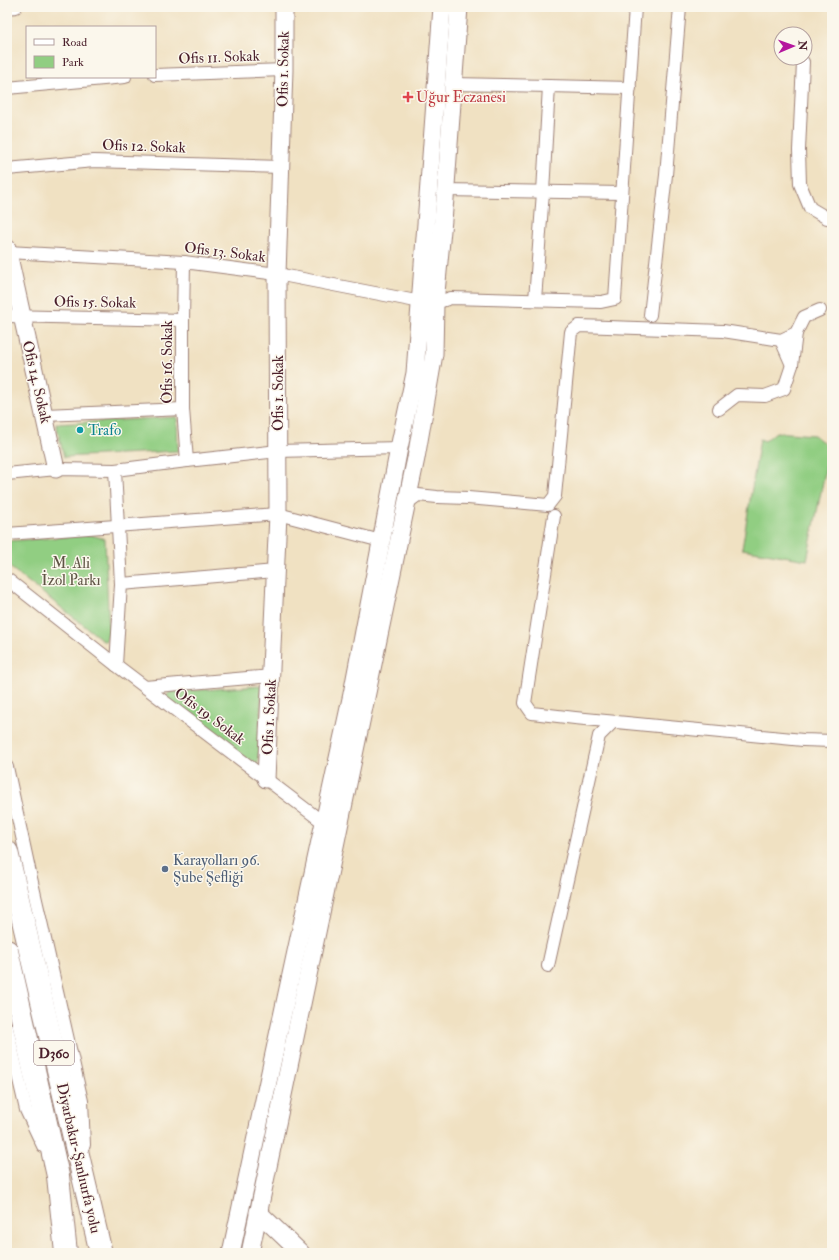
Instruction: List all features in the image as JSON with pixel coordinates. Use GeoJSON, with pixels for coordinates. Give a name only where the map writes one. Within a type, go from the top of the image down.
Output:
{"type":"FeatureCollection","features":[{"type":"Feature","properties":{"kind":"highway","name":"Diyarbakır-Şanlıurfa yolu"},"geometry":{"type":"LineString","coordinates":[[7,852],[101,1253]]}},
{"type":"Feature","properties":{"kind":"highway","name":"Diyarbakır-Şanlıurfa yolu"},"geometry":{"type":"LineString","coordinates":[[7,951],[58,1176],[66,1253]]}},
{"type":"Feature","properties":{"kind":"main road","name":"Ofis 1. Sokak"},"geometry":{"type":"LineString","coordinates":[[266,779],[278,514],[277,274],[284,70],[284,7]]}},
{"type":"Feature","properties":{"kind":"main road"},"geometry":{"type":"LineString","coordinates":[[250,1253],[416,458],[434,354],[428,303],[442,7]]}},
{"type":"Feature","properties":{"kind":"main road"},"geometry":{"type":"LineString","coordinates":[[231,1253],[352,694],[428,303],[446,190],[459,7]]}},
{"type":"Feature","properties":{"kind":"main road","name":"Ofis 14. Sokak"},"geometry":{"type":"LineString","coordinates":[[8,250],[14,316],[45,415],[56,469]]}},
{"type":"Feature","properties":{"kind":"main road"},"geometry":{"type":"LineString","coordinates":[[258,1212],[301,1253]]}},
{"type":"Feature","properties":{"kind":"street"},"geometry":{"type":"LineString","coordinates":[[7,8],[16,7]]}},
{"type":"Feature","properties":{"kind":"street"},"geometry":{"type":"LineString","coordinates":[[428,303],[451,298],[601,302],[615,299],[635,7]]}},
{"type":"Feature","properties":{"kind":"street"},"geometry":{"type":"LineString","coordinates":[[641,329],[650,315],[666,175],[680,7]]}},
{"type":"Feature","properties":{"kind":"street"},"geometry":{"type":"LineString","coordinates":[[803,66],[798,150],[800,184],[810,208],[827,218],[832,218]]}},
{"type":"Feature","properties":{"kind":"street","name":"Ofis 11. Sokak"},"geometry":{"type":"LineString","coordinates":[[156,75],[284,70]]}},
{"type":"Feature","properties":{"kind":"street"},"geometry":{"type":"LineString","coordinates":[[7,88],[114,78]]}},
{"type":"Feature","properties":{"kind":"street"},"geometry":{"type":"LineString","coordinates":[[453,84],[630,88]]}},
{"type":"Feature","properties":{"kind":"street"},"geometry":{"type":"LineString","coordinates":[[535,300],[549,86]]}},
{"type":"Feature","properties":{"kind":"street","name":"Ofis 12. Sokak"},"geometry":{"type":"LineString","coordinates":[[7,169],[94,161],[281,167]]}},
{"type":"Feature","properties":{"kind":"street"},"geometry":{"type":"LineString","coordinates":[[446,190],[622,193]]}},
{"type":"Feature","properties":{"kind":"street","name":"Ofis 13. Sokak"},"geometry":{"type":"LineString","coordinates":[[8,250],[184,262],[277,274],[428,303]]}},
{"type":"Feature","properties":{"kind":"street","name":"Ofis 16. Sokak"},"geometry":{"type":"LineString","coordinates":[[184,262],[183,409],[187,461]]}},
{"type":"Feature","properties":{"kind":"street"},"geometry":{"type":"LineString","coordinates":[[719,409],[737,395],[765,396],[784,389],[792,365],[796,333],[804,317],[820,310]]}},
{"type":"Feature","properties":{"kind":"street"},"geometry":{"type":"LineString","coordinates":[[650,315],[660,329]]}},
{"type":"Feature","properties":{"kind":"street","name":"Ofis 15. Sokak"},"geometry":{"type":"LineString","coordinates":[[14,316],[183,320]]}},
{"type":"Feature","properties":{"kind":"street"},"geometry":{"type":"LineString","coordinates":[[796,333],[781,340],[723,331],[579,326],[571,332],[552,500],[554,516],[525,703],[532,713],[803,740],[832,741]]}},
{"type":"Feature","properties":{"kind":"street"},"geometry":{"type":"LineString","coordinates":[[781,340],[792,365]]}},
{"type":"Feature","properties":{"kind":"street"},"geometry":{"type":"LineString","coordinates":[[45,415],[183,409]]}},
{"type":"Feature","properties":{"kind":"street"},"geometry":{"type":"LineString","coordinates":[[7,474],[56,469],[115,470],[278,451],[399,448]]}},
{"type":"Feature","properties":{"kind":"street"},"geometry":{"type":"LineString","coordinates":[[115,470],[121,584],[116,665]]}},
{"type":"Feature","properties":{"kind":"street"},"geometry":{"type":"LineString","coordinates":[[406,504],[418,495],[552,500]]}},
{"type":"Feature","properties":{"kind":"street"},"geometry":{"type":"LineString","coordinates":[[7,534],[278,514],[381,541]]}},
{"type":"Feature","properties":{"kind":"street"},"geometry":{"type":"LineString","coordinates":[[121,584],[275,571]]}},
{"type":"Feature","properties":{"kind":"street","name":"Ofis 19. Sokak"},"geometry":{"type":"LineString","coordinates":[[7,579],[116,665],[324,823]]}},
{"type":"Feature","properties":{"kind":"street"},"geometry":{"type":"LineString","coordinates":[[145,687],[271,676]]}},
{"type":"Feature","properties":{"kind":"street"},"geometry":{"type":"LineString","coordinates":[[548,966],[599,736],[595,720]]}},
{"type":"Feature","properties":{"kind":"street"},"geometry":{"type":"LineString","coordinates":[[599,736],[613,722]]}},
{"type":"Feature","properties":{"kind":"street"},"geometry":{"type":"LineString","coordinates":[[7,767],[82,1101],[85,1186]]}},
{"type":"Feature","properties":{"kind":"street"},"geometry":{"type":"LineString","coordinates":[[7,1028],[26,1110],[58,1176]]}},
{"type":"Feature","properties":{"kind":"green space"},"geometry":{"type":"Polygon","coordinates":[[[177,417],[178,451],[64,457],[56,424],[177,417]]]}},
{"type":"Feature","properties":{"kind":"green space"},"geometry":{"type":"Polygon","coordinates":[[[776,432],[814,435],[830,448],[807,560],[742,549],[760,439],[765,441],[776,432]]]}},
{"type":"Feature","properties":{"kind":"green space","name":"M. Ali İzol Parkı"},"geometry":{"type":"Polygon","coordinates":[[[91,535],[105,539],[109,633],[105,642],[7,565],[7,541],[91,535]]]}},
{"type":"Feature","properties":{"kind":"green space"},"geometry":{"type":"Polygon","coordinates":[[[262,686],[258,763],[256,767],[165,698],[170,692],[262,686]]]}},
{"type":"Feature","properties":{"kind":"place","name":"Uğur Eczanesi"},"geometry":{"type":"Point","coordinates":[408,97]}},
{"type":"Feature","properties":{"kind":"place","name":"Trafo"},"geometry":{"type":"Point","coordinates":[80,430]}},
{"type":"Feature","properties":{"kind":"place","name":"Karayolları 96. Şube Şefliği"},"geometry":{"type":"Point","coordinates":[165,869]}}]}
